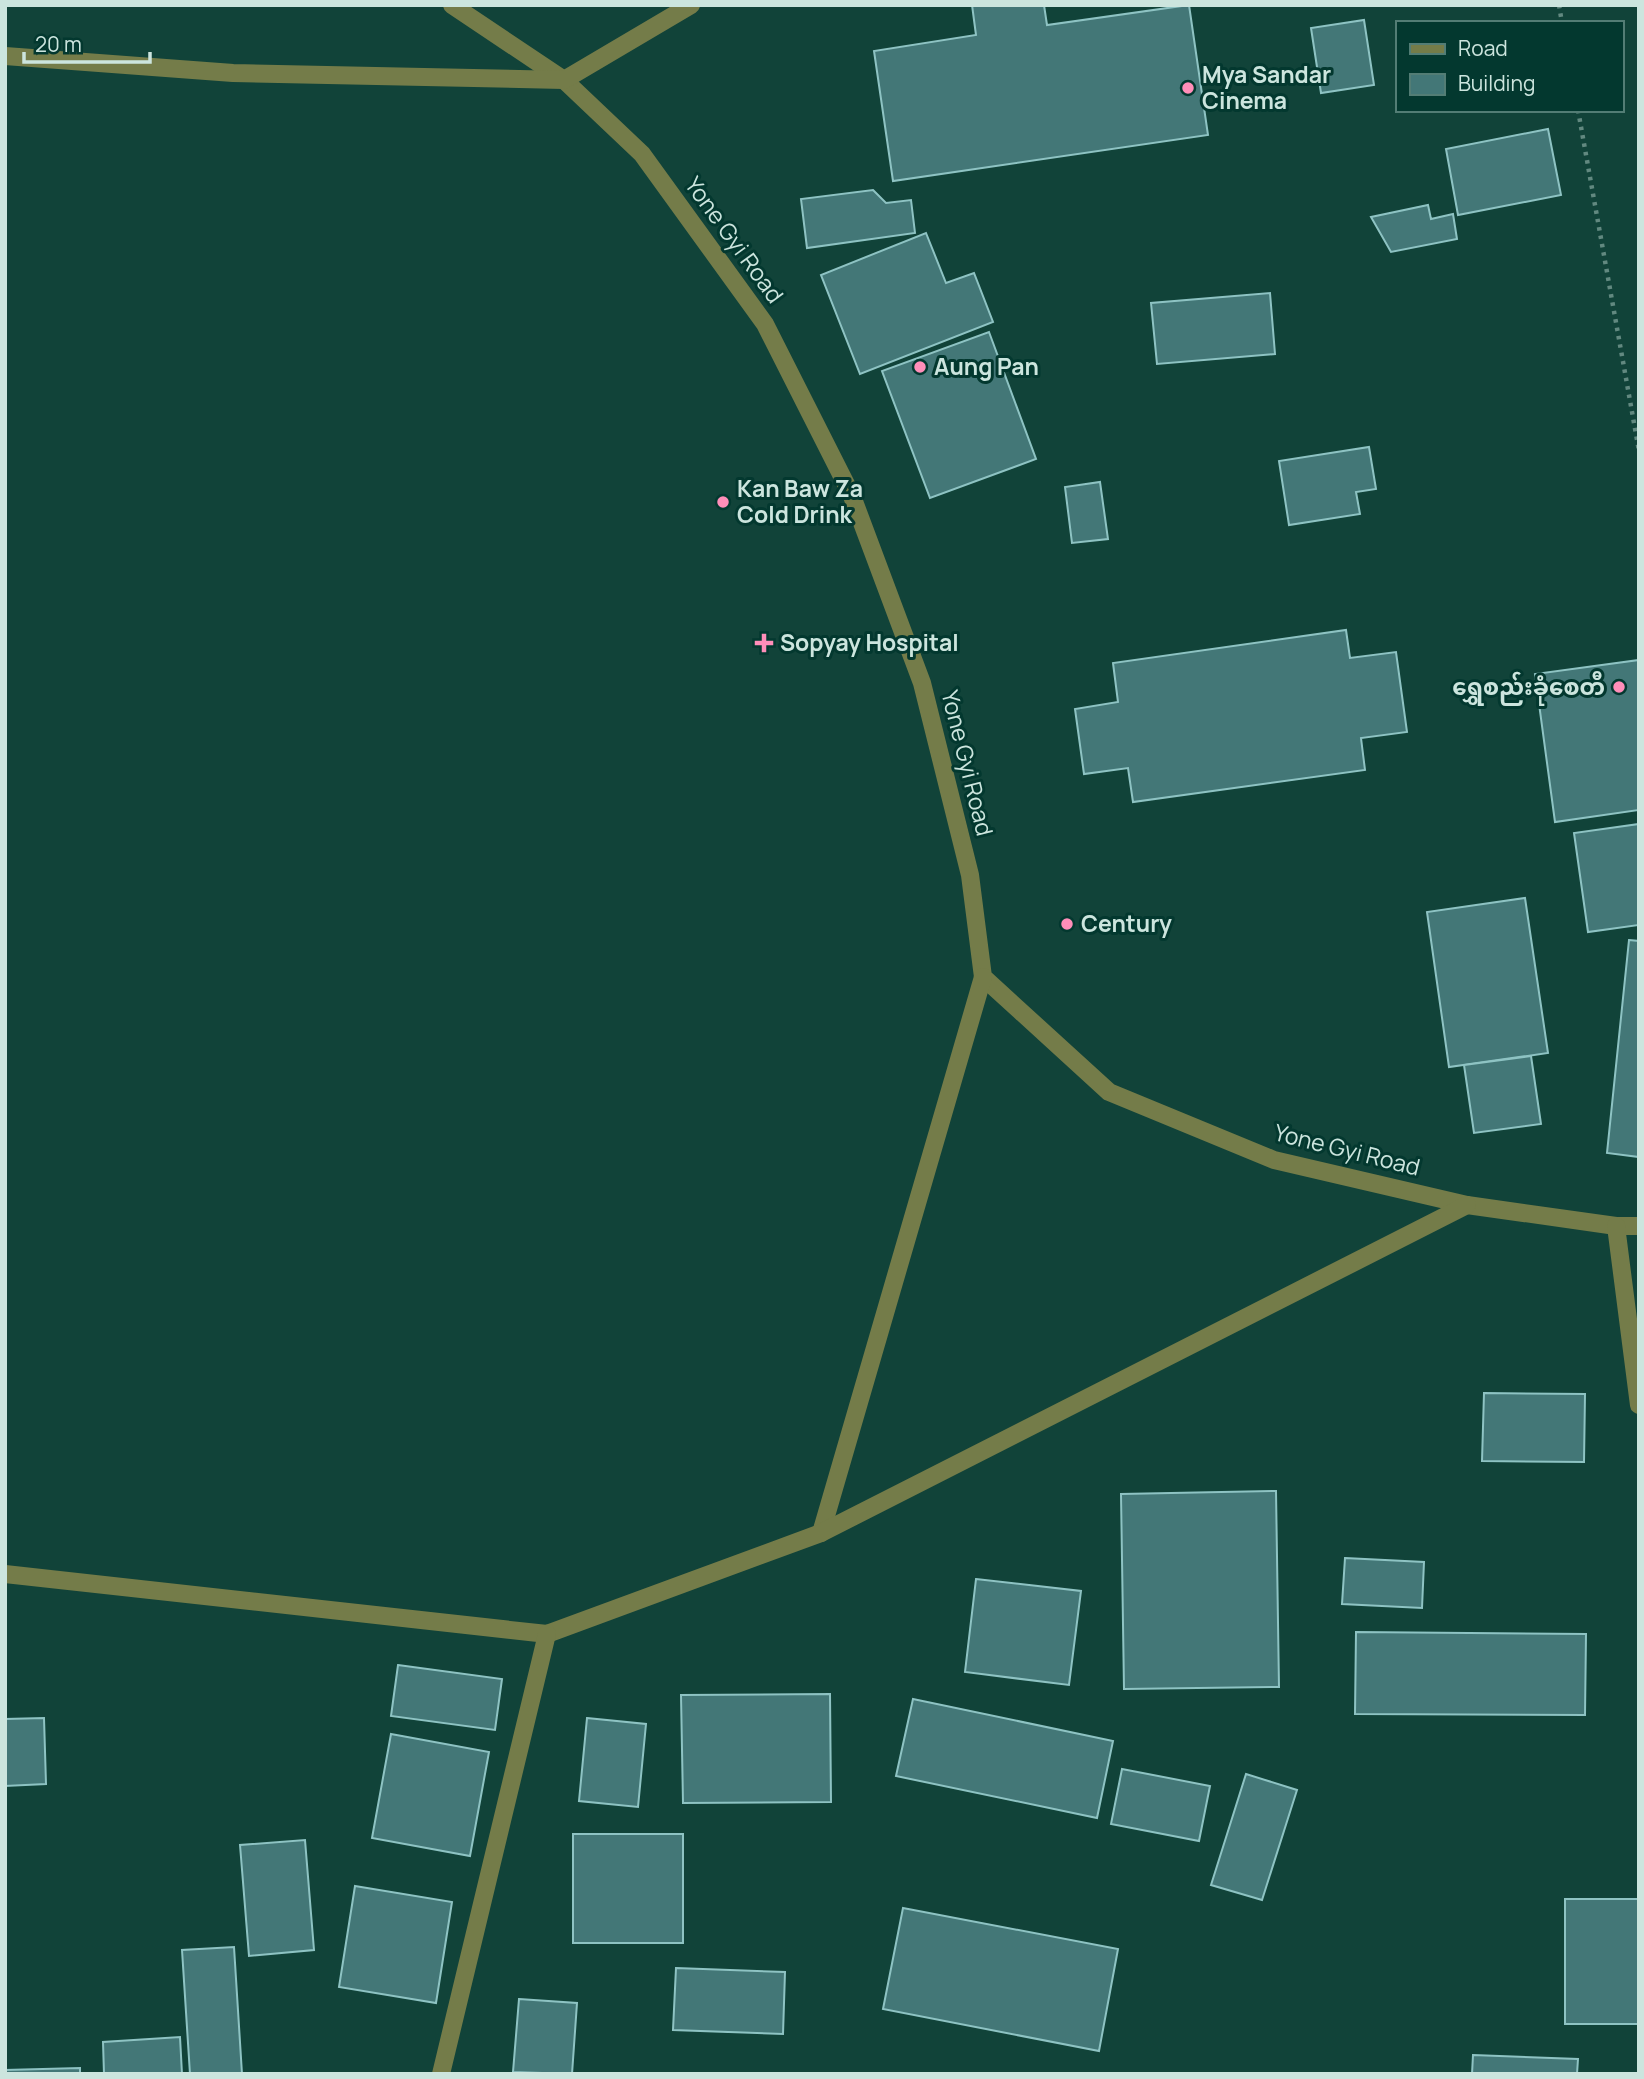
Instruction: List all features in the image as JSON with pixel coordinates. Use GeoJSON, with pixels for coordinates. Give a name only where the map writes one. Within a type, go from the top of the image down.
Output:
{"type":"FeatureCollection","features":[{"type":"Feature","properties":{"kind":"street","name":"Yone Gyi Road"},"geometry":{"type":"LineString","coordinates":[[452,5],[564,80],[642,154],[765,324],[852,496],[922,683],[970,875],[983,977],[1109,1092],[1274,1160],[1467,1205],[1616,1226],[1639,1226]]}},
{"type":"Feature","properties":{"kind":"street"},"geometry":{"type":"LineString","coordinates":[[5,55],[233,73],[564,80],[691,5]]}},
{"type":"Feature","properties":{"kind":"street"},"geometry":{"type":"LineString","coordinates":[[821,1533],[983,977]]}},
{"type":"Feature","properties":{"kind":"street"},"geometry":{"type":"LineString","coordinates":[[5,1574],[547,1634],[821,1533],[1467,1205]]}},
{"type":"Feature","properties":{"kind":"street"},"geometry":{"type":"LineString","coordinates":[[1616,1226],[1639,1405]]}},
{"type":"Feature","properties":{"kind":"street"},"geometry":{"type":"LineString","coordinates":[[441,2074],[547,1634]]}},
{"type":"Feature","properties":{"kind":"path"},"geometry":{"type":"LineString","coordinates":[[1578,112],[1639,451]]}},
{"type":"Feature","properties":{"kind":"building"},"geometry":{"type":"Polygon","coordinates":[[[972,5],[1044,5],[1047,25],[1189,5],[1208,135],[893,181],[874,51],[976,35],[972,5]]]}},
{"type":"Feature","properties":{"kind":"building"},"geometry":{"type":"Polygon","coordinates":[[[1364,20],[1374,85],[1321,93],[1311,28],[1364,20]]]}},
{"type":"Feature","properties":{"kind":"building"},"geometry":{"type":"Polygon","coordinates":[[[1548,129],[1561,195],[1458,215],[1446,149],[1548,129]]]}},
{"type":"Feature","properties":{"kind":"building"},"geometry":{"type":"Polygon","coordinates":[[[873,190],[886,203],[911,200],[915,233],[807,248],[801,199],[873,190]]]}},
{"type":"Feature","properties":{"kind":"building"},"geometry":{"type":"Polygon","coordinates":[[[1428,205],[1431,219],[1453,214],[1457,239],[1391,252],[1371,217],[1428,205]]]}},
{"type":"Feature","properties":{"kind":"building"},"geometry":{"type":"Polygon","coordinates":[[[926,233],[946,283],[974,273],[993,322],[860,374],[821,275],[926,233]]]}},
{"type":"Feature","properties":{"kind":"building"},"geometry":{"type":"Polygon","coordinates":[[[1270,293],[1275,354],[1157,364],[1151,303],[1270,293]]]}},
{"type":"Feature","properties":{"kind":"building"},"geometry":{"type":"Polygon","coordinates":[[[989,332],[1036,459],[930,498],[882,371],[989,332]]]}},
{"type":"Feature","properties":{"kind":"building"},"geometry":{"type":"Polygon","coordinates":[[[1369,447],[1376,489],[1356,492],[1360,514],[1289,525],[1279,461],[1369,447]]]}},
{"type":"Feature","properties":{"kind":"building"},"geometry":{"type":"Polygon","coordinates":[[[1100,482],[1108,539],[1072,543],[1065,487],[1100,482]]]}},
{"type":"Feature","properties":{"kind":"building"},"geometry":{"type":"Polygon","coordinates":[[[1346,630],[1350,658],[1396,652],[1407,732],[1361,738],[1365,770],[1133,802],[1128,768],[1084,774],[1075,709],[1118,702],[1113,663],[1346,630]]]}},
{"type":"Feature","properties":{"kind":"building"},"geometry":{"type":"Polygon","coordinates":[[[1639,660],[1639,810],[1555,822],[1535,674],[1639,660]]]}},
{"type":"Feature","properties":{"kind":"building"},"geometry":{"type":"Polygon","coordinates":[[[1639,824],[1639,925],[1588,932],[1574,833],[1639,824]]]}},
{"type":"Feature","properties":{"kind":"building"},"geometry":{"type":"Polygon","coordinates":[[[1525,898],[1548,1053],[1449,1067],[1427,912],[1525,898]]]}},
{"type":"Feature","properties":{"kind":"building"},"geometry":{"type":"Polygon","coordinates":[[[1629,940],[1639,941],[1639,1157],[1607,1153],[1629,940]]]}},
{"type":"Feature","properties":{"kind":"building"},"geometry":{"type":"Polygon","coordinates":[[[1531,1056],[1541,1124],[1474,1133],[1464,1065],[1531,1056]]]}},
{"type":"Feature","properties":{"kind":"building"},"geometry":{"type":"Polygon","coordinates":[[[1484,1393],[1585,1394],[1584,1462],[1482,1461],[1484,1393]]]}},
{"type":"Feature","properties":{"kind":"building"},"geometry":{"type":"Polygon","coordinates":[[[1276,1491],[1279,1687],[1124,1689],[1121,1494],[1276,1491]]]}},
{"type":"Feature","properties":{"kind":"building"},"geometry":{"type":"Polygon","coordinates":[[[1345,1558],[1424,1562],[1422,1608],[1342,1604],[1345,1558]]]}},
{"type":"Feature","properties":{"kind":"building"},"geometry":{"type":"Polygon","coordinates":[[[976,1579],[1081,1591],[1069,1685],[965,1672],[976,1579]]]}},
{"type":"Feature","properties":{"kind":"building"},"geometry":{"type":"Polygon","coordinates":[[[1356,1632],[1586,1634],[1585,1715],[1355,1714],[1356,1632]]]}},
{"type":"Feature","properties":{"kind":"building"},"geometry":{"type":"Polygon","coordinates":[[[398,1665],[502,1679],[495,1730],[391,1716],[398,1665]]]}},
{"type":"Feature","properties":{"kind":"building"},"geometry":{"type":"Polygon","coordinates":[[[830,1694],[831,1802],[683,1803],[681,1695],[830,1694]]]}},
{"type":"Feature","properties":{"kind":"building"},"geometry":{"type":"Polygon","coordinates":[[[913,1699],[1113,1741],[1097,1818],[896,1776],[913,1699]]]}},
{"type":"Feature","properties":{"kind":"building"},"geometry":{"type":"Polygon","coordinates":[[[44,1718],[46,1784],[5,1786],[5,1719],[44,1718]]]}},
{"type":"Feature","properties":{"kind":"building"},"geometry":{"type":"Polygon","coordinates":[[[587,1718],[646,1724],[638,1807],[579,1801],[587,1718]]]}},
{"type":"Feature","properties":{"kind":"building"},"geometry":{"type":"Polygon","coordinates":[[[391,1734],[489,1752],[470,1856],[372,1838],[391,1734]]]}},
{"type":"Feature","properties":{"kind":"building"},"geometry":{"type":"Polygon","coordinates":[[[1122,1769],[1210,1786],[1199,1841],[1111,1824],[1122,1769]]]}},
{"type":"Feature","properties":{"kind":"building"},"geometry":{"type":"Polygon","coordinates":[[[1246,1774],[1297,1790],[1262,1900],[1211,1885],[1246,1774]]]}},
{"type":"Feature","properties":{"kind":"building"},"geometry":{"type":"Polygon","coordinates":[[[573,1834],[683,1834],[683,1943],[573,1943],[573,1834]]]}},
{"type":"Feature","properties":{"kind":"building"},"geometry":{"type":"Polygon","coordinates":[[[305,1840],[314,1950],[249,1956],[240,1845],[305,1840]]]}},
{"type":"Feature","properties":{"kind":"building"},"geometry":{"type":"Polygon","coordinates":[[[355,1886],[452,1902],[436,2003],[339,1987],[355,1886]]]}},
{"type":"Feature","properties":{"kind":"building"},"geometry":{"type":"Polygon","coordinates":[[[1565,1899],[1639,1899],[1639,2024],[1565,2024],[1565,1899]]]}},
{"type":"Feature","properties":{"kind":"building"},"geometry":{"type":"Polygon","coordinates":[[[903,1908],[1118,1949],[1099,2051],[883,2009],[903,1908]]]}},
{"type":"Feature","properties":{"kind":"building"},"geometry":{"type":"Polygon","coordinates":[[[234,1947],[242,2074],[190,2074],[182,1950],[234,1947]]]}},
{"type":"Feature","properties":{"kind":"building"},"geometry":{"type":"Polygon","coordinates":[[[676,1968],[785,1972],[783,2034],[673,2030],[676,1968]]]}},
{"type":"Feature","properties":{"kind":"building"},"geometry":{"type":"Polygon","coordinates":[[[519,1999],[577,2003],[572,2074],[513,2072],[519,1999]]]}},
{"type":"Feature","properties":{"kind":"building"},"geometry":{"type":"Polygon","coordinates":[[[180,2037],[182,2074],[104,2074],[103,2042],[180,2037]]]}},
{"type":"Feature","properties":{"kind":"building"},"geometry":{"type":"Polygon","coordinates":[[[1473,2055],[1578,2059],[1577,2074],[1472,2074],[1473,2055]]]}},
{"type":"Feature","properties":{"kind":"building"},"geometry":{"type":"Polygon","coordinates":[[[80,2068],[80,2074],[5,2074],[5,2070],[80,2068]]]}},
{"type":"Feature","properties":{"kind":"place","name":"Mya Sandar Cinema"},"geometry":{"type":"Point","coordinates":[1188,88]}},
{"type":"Feature","properties":{"kind":"place","name":"Aung Pan"},"geometry":{"type":"Point","coordinates":[920,367]}},
{"type":"Feature","properties":{"kind":"place","name":"Kan Baw Za Cold Drink"},"geometry":{"type":"Point","coordinates":[723,502]}},
{"type":"Feature","properties":{"kind":"place","name":"Sopyay Hospital"},"geometry":{"type":"Point","coordinates":[764,643]}},
{"type":"Feature","properties":{"kind":"place","name":"ရွှေစည်းခုံစေတီ"},"geometry":{"type":"Point","coordinates":[1619,687]}},
{"type":"Feature","properties":{"kind":"place","name":"Century"},"geometry":{"type":"Point","coordinates":[1067,924]}}]}
